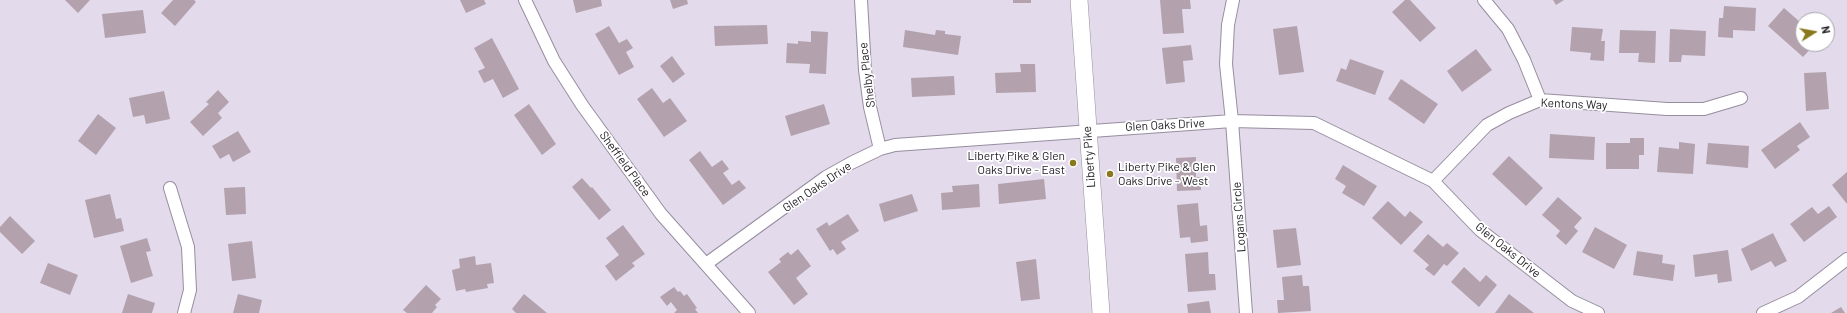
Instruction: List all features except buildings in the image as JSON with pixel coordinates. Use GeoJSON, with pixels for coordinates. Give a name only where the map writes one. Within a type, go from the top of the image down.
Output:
{"type":"FeatureCollection","features":[{"type":"Feature","properties":{"kind":"street","name":"Sheffield Place"},"geometry":{"type":"LineString","coordinates":[[525,0],[554,61],[582,105],[661,214],[749,313]]}},
{"type":"Feature","properties":{"kind":"street","name":"Shelby Place"},"geometry":{"type":"LineString","coordinates":[[861,0],[865,70],[870,107],[880,149]]}},
{"type":"Feature","properties":{"kind":"street","name":"Liberty Pike"},"geometry":{"type":"LineString","coordinates":[[1079,0],[1101,313]]}},
{"type":"Feature","properties":{"kind":"street","name":"Logans Circle"},"geometry":{"type":"LineString","coordinates":[[1233,0],[1228,25],[1226,64],[1232,121],[1246,313]]}},
{"type":"Feature","properties":{"kind":"street"},"geometry":{"type":"LineString","coordinates":[[1484,0],[1508,29],[1524,60],[1540,100]]}},
{"type":"Feature","properties":{"kind":"street","name":"Kentons Way"},"geometry":{"type":"LineString","coordinates":[[1433,181],[1487,125],[1509,113],[1540,100],[1667,109],[1704,109],[1741,98]]}},
{"type":"Feature","properties":{"kind":"street","name":"Glen Oaks Drive"},"geometry":{"type":"LineString","coordinates":[[706,264],[826,178],[851,163],[880,149],[895,144],[1232,121],[1314,123],[1433,181],[1480,230],[1572,301],[1598,313]]}},
{"type":"Feature","properties":{"kind":"street"},"geometry":{"type":"LineString","coordinates":[[170,188],[188,247],[190,290],[184,313]]}},
{"type":"Feature","properties":{"kind":"street"},"geometry":{"type":"LineString","coordinates":[[1763,313],[1798,297],[1847,259]]}},
{"type":"Feature","properties":{"kind":"place","name":"Liberty Pike & Glen Oaks Drive - East"},"geometry":{"type":"Point","coordinates":[1073,163]}},
{"type":"Feature","properties":{"kind":"place","name":"Liberty Pike & Glen Oaks Drive - West"},"geometry":{"type":"Point","coordinates":[1110,174]}}]}
